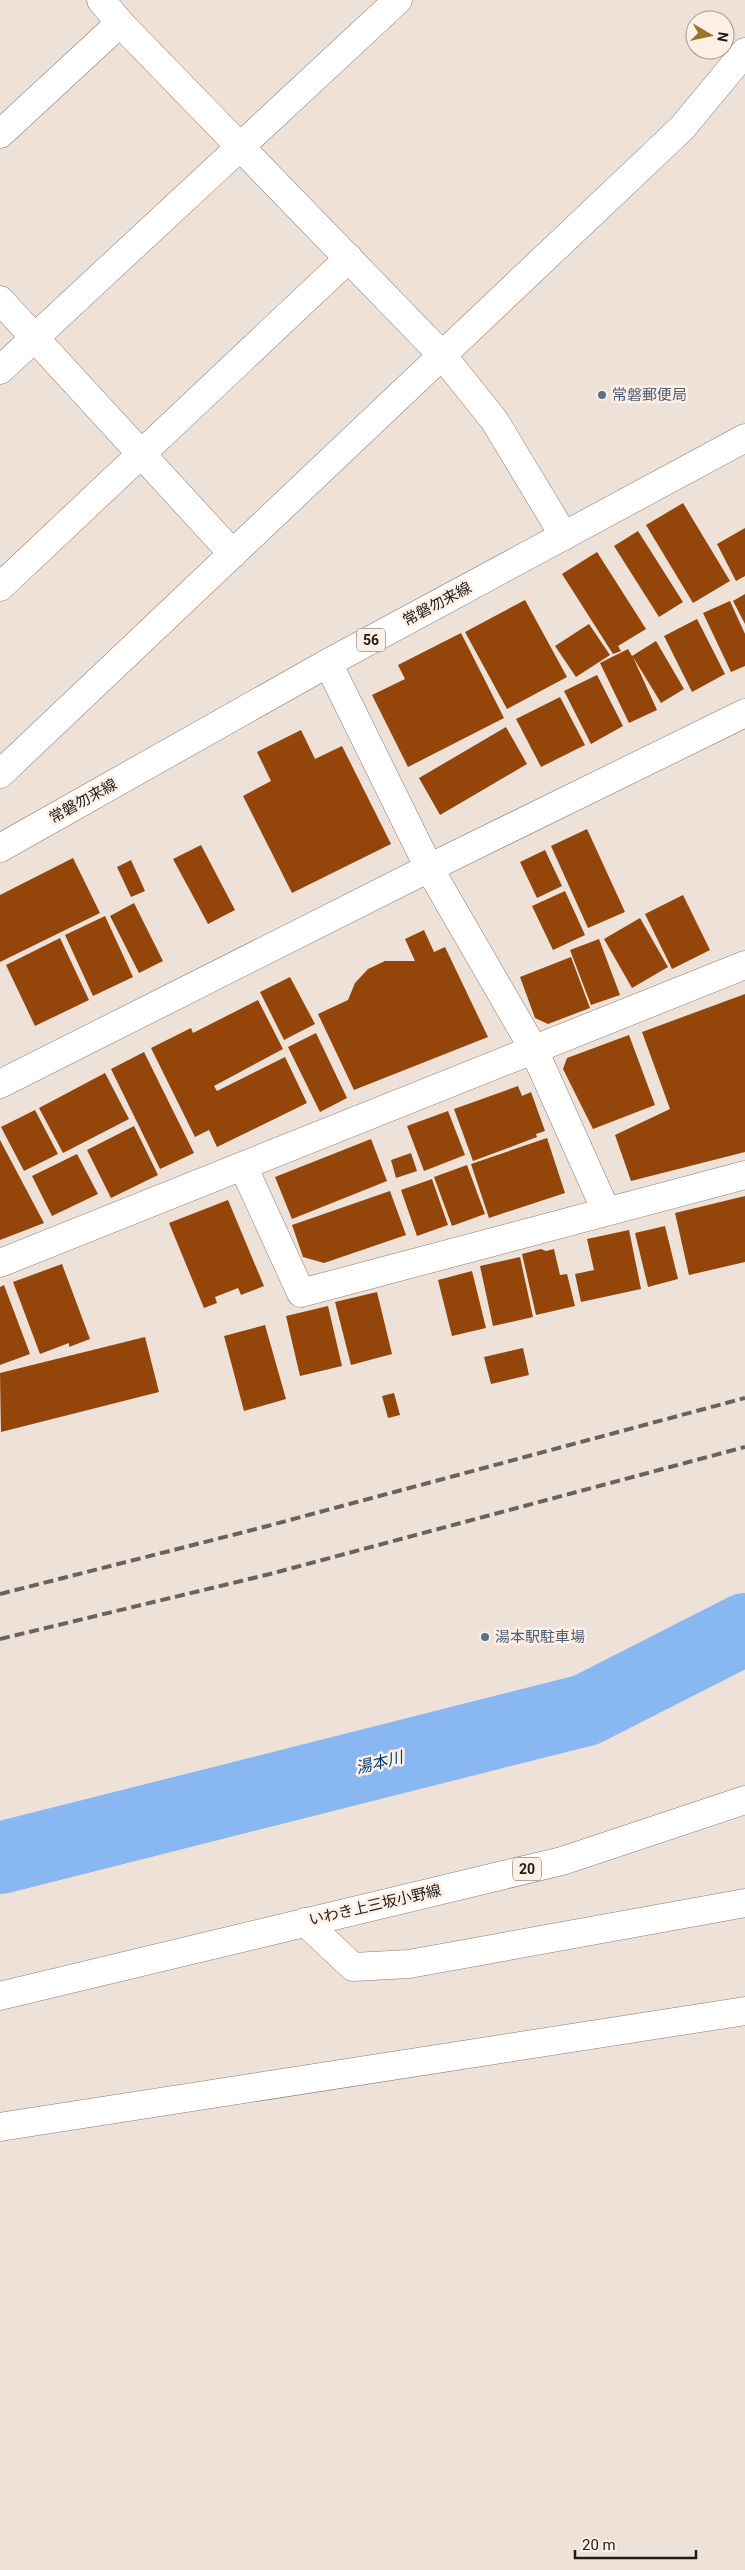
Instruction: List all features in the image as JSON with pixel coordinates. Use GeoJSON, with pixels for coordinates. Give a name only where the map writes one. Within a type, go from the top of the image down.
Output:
{"type":"FeatureCollection","features":[{"type":"Feature","properties":{"kind":"street"},"geometry":{"type":"LineString","coordinates":[[101,0],[120,23],[442,355],[494,420],[564,536]]}},
{"type":"Feature","properties":{"kind":"street"},"geometry":{"type":"LineString","coordinates":[[0,370],[398,0]]}},
{"type":"Feature","properties":{"kind":"street"},"geometry":{"type":"LineString","coordinates":[[0,134],[120,23]]}},
{"type":"Feature","properties":{"kind":"street"},"geometry":{"type":"LineString","coordinates":[[0,774],[682,128],[745,52]]}},
{"type":"Feature","properties":{"kind":"street"},"geometry":{"type":"LineString","coordinates":[[0,587],[349,258]]}},
{"type":"Feature","properties":{"kind":"street"},"geometry":{"type":"LineString","coordinates":[[0,300],[233,554]]}},
{"type":"Feature","properties":{"kind":"street","name":"常磐勿来線"},"geometry":{"type":"LineString","coordinates":[[0,848],[328,663],[745,438]]}},
{"type":"Feature","properties":{"kind":"street"},"geometry":{"type":"LineString","coordinates":[[328,663],[429,868],[533,1048],[606,1211]]}},
{"type":"Feature","properties":{"kind":"street"},"geometry":{"type":"LineString","coordinates":[[0,1084],[429,868],[745,713]]}},
{"type":"Feature","properties":{"kind":"street"},"geometry":{"type":"LineString","coordinates":[[0,1263],[533,1048],[745,965]]}},
{"type":"Feature","properties":{"kind":"street"},"geometry":{"type":"LineString","coordinates":[[243,1166],[301,1293],[745,1175]]}},
{"type":"Feature","properties":{"kind":"street","name":"いわき上三坂小野線"},"geometry":{"type":"LineString","coordinates":[[0,1996],[562,1861],[745,1800]]}},
{"type":"Feature","properties":{"kind":"street"},"geometry":{"type":"LineString","coordinates":[[305,1922],[353,1967],[409,1964],[745,1904]]}},
{"type":"Feature","properties":{"kind":"street"},"geometry":{"type":"LineString","coordinates":[[0,2127],[745,2011]]}},
{"type":"Feature","properties":{"kind":"building"},"geometry":{"type":"Polygon","coordinates":[[[683,503],[730,581],[693,603],[646,525],[683,503]]]}},
{"type":"Feature","properties":{"kind":"building"},"geometry":{"type":"Polygon","coordinates":[[[745,528],[745,576],[736,581],[717,544],[745,528]]]}},
{"type":"Feature","properties":{"kind":"building"},"geometry":{"type":"Polygon","coordinates":[[[638,531],[683,602],[659,617],[614,546],[638,531]]]}},
{"type":"Feature","properties":{"kind":"building"},"geometry":{"type":"Polygon","coordinates":[[[597,552],[646,629],[618,646],[621,651],[613,654],[562,574],[597,552]]]}},
{"type":"Feature","properties":{"kind":"building"},"geometry":{"type":"Polygon","coordinates":[[[745,594],[745,624],[733,601],[745,594]]]}},
{"type":"Feature","properties":{"kind":"building"},"geometry":{"type":"Polygon","coordinates":[[[525,600],[567,677],[507,709],[465,632],[525,600]]]}},
{"type":"Feature","properties":{"kind":"building"},"geometry":{"type":"Polygon","coordinates":[[[730,601],[745,634],[745,666],[731,672],[703,613],[730,601]]]}},
{"type":"Feature","properties":{"kind":"building"},"geometry":{"type":"Polygon","coordinates":[[[697,619],[725,674],[692,692],[664,636],[697,619]]]}},
{"type":"Feature","properties":{"kind":"building"},"geometry":{"type":"Polygon","coordinates":[[[589,624],[610,655],[576,677],[555,646],[589,624]]]}},
{"type":"Feature","properties":{"kind":"building"},"geometry":{"type":"Polygon","coordinates":[[[461,633],[504,718],[408,767],[372,695],[405,679],[398,665],[461,633]]]}},
{"type":"Feature","properties":{"kind":"building"},"geometry":{"type":"Polygon","coordinates":[[[656,641],[684,689],[661,703],[633,657],[657,710],[629,723],[600,663],[628,649],[632,656],[656,641]]]}},
{"type":"Feature","properties":{"kind":"building"},"geometry":{"type":"Polygon","coordinates":[[[597,675],[623,726],[591,744],[564,691],[597,675]]]}},
{"type":"Feature","properties":{"kind":"building"},"geometry":{"type":"Polygon","coordinates":[[[560,697],[585,745],[541,767],[516,719],[560,697]]]}},
{"type":"Feature","properties":{"kind":"building"},"geometry":{"type":"Polygon","coordinates":[[[506,727],[527,764],[440,815],[419,778],[506,727]]]}},
{"type":"Feature","properties":{"kind":"building"},"geometry":{"type":"Polygon","coordinates":[[[301,730],[315,759],[342,746],[391,844],[292,893],[243,796],[271,781],[257,752],[301,730]]]}},
{"type":"Feature","properties":{"kind":"building"},"geometry":{"type":"Polygon","coordinates":[[[587,829],[625,912],[588,928],[551,846],[587,829]]]}},
{"type":"Feature","properties":{"kind":"building"},"geometry":{"type":"Polygon","coordinates":[[[201,845],[235,910],[208,924],[173,859],[201,845]]]}},
{"type":"Feature","properties":{"kind":"building"},"geometry":{"type":"Polygon","coordinates":[[[545,850],[562,886],[537,898],[520,862],[545,850]]]}},
{"type":"Feature","properties":{"kind":"building"},"geometry":{"type":"Polygon","coordinates":[[[73,858],[100,913],[0,962],[0,895],[73,858]]]}},
{"type":"Feature","properties":{"kind":"building"},"geometry":{"type":"Polygon","coordinates":[[[131,860],[145,891],[131,897],[117,867],[131,860]]]}},
{"type":"Feature","properties":{"kind":"building"},"geometry":{"type":"Polygon","coordinates":[[[565,891],[585,935],[553,950],[532,906],[565,891]]]}},
{"type":"Feature","properties":{"kind":"building"},"geometry":{"type":"Polygon","coordinates":[[[683,895],[710,950],[672,969],[645,914],[683,895]]]}},
{"type":"Feature","properties":{"kind":"building"},"geometry":{"type":"Polygon","coordinates":[[[134,903],[163,961],[139,973],[110,916],[134,903]]]}},
{"type":"Feature","properties":{"kind":"building"},"geometry":{"type":"Polygon","coordinates":[[[105,916],[133,977],[93,996],[65,935],[105,916]]]}},
{"type":"Feature","properties":{"kind":"building"},"geometry":{"type":"Polygon","coordinates":[[[640,918],[668,967],[632,988],[604,939],[640,918]]]}},
{"type":"Feature","properties":{"kind":"building"},"geometry":{"type":"Polygon","coordinates":[[[424,930],[434,952],[445,947],[488,1037],[354,1090],[318,1014],[348,1000],[355,983],[368,969],[385,961],[415,961],[405,939],[424,930]]]}},
{"type":"Feature","properties":{"kind":"building"},"geometry":{"type":"Polygon","coordinates":[[[60,938],[89,1000],[35,1026],[6,965],[60,938]]]}},
{"type":"Feature","properties":{"kind":"building"},"geometry":{"type":"Polygon","coordinates":[[[599,939],[620,995],[591,1005],[570,950],[599,939]]]}},
{"type":"Feature","properties":{"kind":"building"},"geometry":{"type":"Polygon","coordinates":[[[571,957],[590,1008],[548,1024],[535,1018],[520,977],[571,957]]]}},
{"type":"Feature","properties":{"kind":"building"},"geometry":{"type":"Polygon","coordinates":[[[290,977],[315,1024],[284,1040],[260,992],[290,977]]]}},
{"type":"Feature","properties":{"kind":"building"},"geometry":{"type":"Polygon","coordinates":[[[745,994],[745,1152],[631,1181],[615,1135],[670,1109],[642,1032],[745,994]]]}},
{"type":"Feature","properties":{"kind":"building"},"geometry":{"type":"Polygon","coordinates":[[[258,1000],[283,1049],[214,1086],[217,1091],[285,1057],[307,1103],[217,1147],[209,1130],[195,1137],[151,1048],[191,1028],[193,1033],[258,1000]]]}},
{"type":"Feature","properties":{"kind":"building"},"geometry":{"type":"Polygon","coordinates":[[[316,1033],[347,1098],[320,1112],[288,1047],[316,1033]]]}},
{"type":"Feature","properties":{"kind":"building"},"geometry":{"type":"Polygon","coordinates":[[[629,1035],[655,1105],[593,1129],[563,1069],[567,1058],[629,1035]]]}},
{"type":"Feature","properties":{"kind":"building"},"geometry":{"type":"Polygon","coordinates":[[[144,1052],[194,1153],[160,1169],[111,1069],[144,1052]]]}},
{"type":"Feature","properties":{"kind":"building"},"geometry":{"type":"Polygon","coordinates":[[[105,1073],[129,1119],[63,1153],[39,1108],[105,1073]]]}},
{"type":"Feature","properties":{"kind":"building"},"geometry":{"type":"Polygon","coordinates":[[[518,1086],[522,1096],[531,1092],[545,1131],[536,1134],[537,1137],[473,1161],[454,1109],[518,1086]]]}},
{"type":"Feature","properties":{"kind":"building"},"geometry":{"type":"Polygon","coordinates":[[[35,1110],[58,1154],[24,1171],[1,1127],[35,1110]]]}},
{"type":"Feature","properties":{"kind":"building"},"geometry":{"type":"Polygon","coordinates":[[[448,1111],[465,1155],[424,1171],[407,1126],[448,1111]]]}},
{"type":"Feature","properties":{"kind":"building"},"geometry":{"type":"Polygon","coordinates":[[[134,1126],[158,1175],[111,1198],[87,1150],[134,1126]]]}},
{"type":"Feature","properties":{"kind":"building"},"geometry":{"type":"Polygon","coordinates":[[[547,1138],[565,1193],[489,1218],[471,1164],[547,1138]]]}},
{"type":"Feature","properties":{"kind":"building"},"geometry":{"type":"Polygon","coordinates":[[[371,1139],[387,1181],[292,1219],[275,1177],[371,1139]]]}},
{"type":"Feature","properties":{"kind":"building"},"geometry":{"type":"Polygon","coordinates":[[[0,1140],[44,1223],[0,1240],[0,1140]]]}},
{"type":"Feature","properties":{"kind":"building"},"geometry":{"type":"Polygon","coordinates":[[[411,1153],[417,1171],[396,1178],[391,1160],[411,1153]]]}},
{"type":"Feature","properties":{"kind":"building"},"geometry":{"type":"Polygon","coordinates":[[[77,1154],[98,1194],[52,1216],[32,1176],[77,1154]]]}},
{"type":"Feature","properties":{"kind":"building"},"geometry":{"type":"Polygon","coordinates":[[[467,1165],[485,1214],[452,1226],[434,1177],[467,1165]]]}},
{"type":"Feature","properties":{"kind":"building"},"geometry":{"type":"Polygon","coordinates":[[[432,1179],[448,1225],[417,1236],[401,1190],[432,1179]]]}},
{"type":"Feature","properties":{"kind":"building"},"geometry":{"type":"Polygon","coordinates":[[[390,1191],[406,1235],[324,1263],[303,1257],[292,1225],[390,1191]]]}},
{"type":"Feature","properties":{"kind":"building"},"geometry":{"type":"Polygon","coordinates":[[[745,1196],[745,1262],[689,1275],[675,1213],[745,1196]]]}},
{"type":"Feature","properties":{"kind":"building"},"geometry":{"type":"Polygon","coordinates":[[[228,1200],[264,1286],[241,1295],[238,1288],[215,1297],[217,1303],[204,1308],[169,1223],[228,1200]]]}},
{"type":"Feature","properties":{"kind":"building"},"geometry":{"type":"Polygon","coordinates":[[[665,1226],[678,1279],[648,1287],[635,1233],[665,1226]]]}},
{"type":"Feature","properties":{"kind":"building"},"geometry":{"type":"Polygon","coordinates":[[[629,1230],[641,1289],[581,1302],[575,1274],[594,1270],[587,1239],[629,1230]]]}},
{"type":"Feature","properties":{"kind":"building"},"geometry":{"type":"Polygon","coordinates":[[[541,1249],[546,1251],[554,1249],[560,1275],[567,1274],[575,1306],[536,1315],[522,1254],[541,1249]]]}},
{"type":"Feature","properties":{"kind":"building"},"geometry":{"type":"Polygon","coordinates":[[[520,1257],[533,1317],[493,1326],[480,1266],[520,1257]]]}},
{"type":"Feature","properties":{"kind":"building"},"geometry":{"type":"Polygon","coordinates":[[[62,1264],[90,1339],[69,1347],[69,1343],[40,1354],[13,1282],[62,1264]]]}},
{"type":"Feature","properties":{"kind":"building"},"geometry":{"type":"Polygon","coordinates":[[[472,1271],[486,1328],[452,1336],[438,1280],[472,1271]]]}},
{"type":"Feature","properties":{"kind":"building"},"geometry":{"type":"Polygon","coordinates":[[[4,1285],[30,1354],[0,1365],[0,1287],[4,1285]]]}},
{"type":"Feature","properties":{"kind":"building"},"geometry":{"type":"Polygon","coordinates":[[[377,1292],[392,1354],[351,1365],[335,1302],[377,1292]]]}},
{"type":"Feature","properties":{"kind":"building"},"geometry":{"type":"Polygon","coordinates":[[[328,1306],[342,1366],[300,1376],[286,1316],[328,1306]]]}},
{"type":"Feature","properties":{"kind":"building"},"geometry":{"type":"Polygon","coordinates":[[[265,1325],[286,1399],[244,1411],[224,1336],[265,1325]]]}},
{"type":"Feature","properties":{"kind":"building"},"geometry":{"type":"Polygon","coordinates":[[[145,1337],[159,1392],[1,1432],[0,1373],[145,1337]]]}},
{"type":"Feature","properties":{"kind":"building"},"geometry":{"type":"Polygon","coordinates":[[[523,1348],[529,1375],[491,1384],[484,1357],[523,1348]]]}},
{"type":"Feature","properties":{"kind":"building"},"geometry":{"type":"Polygon","coordinates":[[[394,1393],[400,1415],[388,1418],[382,1396],[394,1393]]]}},
{"type":"Feature","properties":{"kind":"waterway","name":"湯本川"},"geometry":{"type":"LineString","coordinates":[[0,1858],[586,1710],[745,1629]]}},
{"type":"Feature","properties":{"kind":"railway"},"geometry":{"type":"LineString","coordinates":[[0,1594],[260,1528],[745,1398]]}},
{"type":"Feature","properties":{"kind":"railway"},"geometry":{"type":"LineString","coordinates":[[0,1639],[270,1574],[745,1447]]}},
{"type":"Feature","properties":{"kind":"place","name":"常磐郵便局"},"geometry":{"type":"Point","coordinates":[602,395]}},
{"type":"Feature","properties":{"kind":"place","name":"湯本駅駐車場"},"geometry":{"type":"Point","coordinates":[485,1637]}}]}
